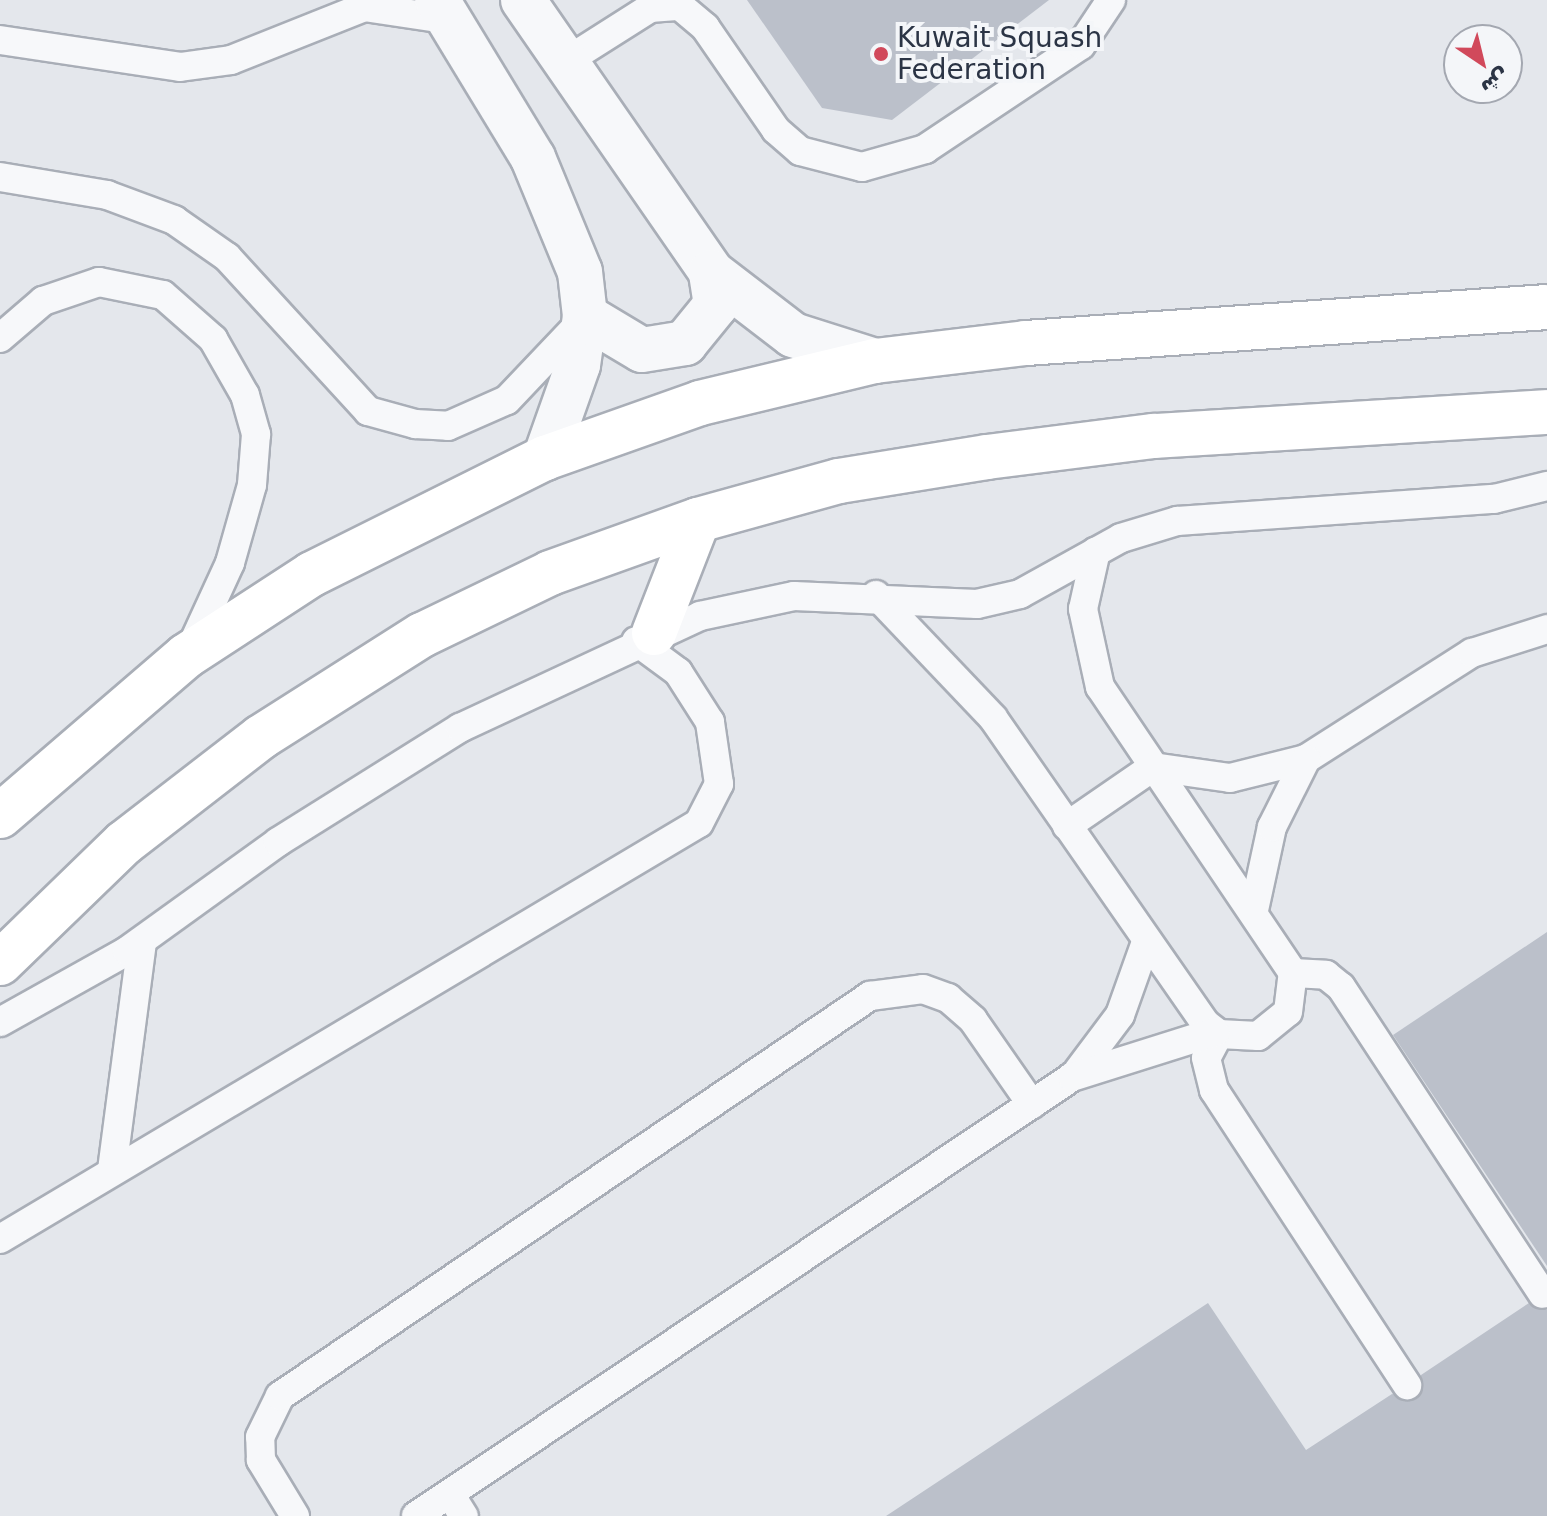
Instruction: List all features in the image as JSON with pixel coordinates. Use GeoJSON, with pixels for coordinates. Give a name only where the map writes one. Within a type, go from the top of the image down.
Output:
{"type":"FeatureCollection","features":[{"type":"Feature","properties":{"kind":"street"},"geometry":{"type":"LineString","coordinates":[[523,0],[711,272],[793,335],[875,361]]}},
{"type":"Feature","properties":{"kind":"street"},"geometry":{"type":"LineString","coordinates":[[444,10],[533,158],[580,272],[585,316],[578,365],[545,458]]}},
{"type":"Feature","properties":{"kind":"street"},"geometry":{"type":"LineString","coordinates":[[585,316],[642,350],[685,343],[716,305],[711,272]]}},
{"type":"Feature","properties":{"kind":"street"},"geometry":{"type":"LineString","coordinates":[[0,816],[186,656],[326,566],[545,458],[700,403],[875,361],[1026,343],[1547,307]]}},
{"type":"Feature","properties":{"kind":"street"},"geometry":{"type":"LineString","coordinates":[[0,963],[124,843],[261,737],[422,635],[550,573],[698,520],[839,481],[987,457],[1154,436],[1547,412]]}},
{"type":"Feature","properties":{"kind":"street"},"geometry":{"type":"LineString","coordinates":[[645,637],[698,520]]}},
{"type":"Feature","properties":{"kind":"lane"},"geometry":{"type":"LineString","coordinates":[[565,62],[650,8],[680,6],[705,27],[776,130],[800,151],[862,167],[925,149],[1081,45],[1111,0]]}},
{"type":"Feature","properties":{"kind":"lane"},"geometry":{"type":"LineString","coordinates":[[0,40],[180,67],[231,60],[364,7],[444,10]]}},
{"type":"Feature","properties":{"kind":"lane"},"geometry":{"type":"LineString","coordinates":[[0,177],[107,195],[174,220],[227,257],[368,411],[415,424],[448,426],[507,400],[585,316]]}},
{"type":"Feature","properties":{"kind":"lane"},"geometry":{"type":"LineString","coordinates":[[0,338],[43,301],[99,282],[163,295],[213,339],[245,395],[256,434],[252,485],[230,563],[186,656]]}},
{"type":"Feature","properties":{"kind":"lane"},"geometry":{"type":"LineString","coordinates":[[0,1022],[142,941],[368,782],[645,637],[746,603],[876,595],[977,604],[1047,583],[1096,551],[1177,521],[1494,499],[1547,486]]}},
{"type":"Feature","properties":{"kind":"lane"},"geometry":{"type":"LineString","coordinates":[[1072,1077],[1217,1033],[1258,1036],[1275,1027],[1288,1012],[1293,973],[1254,910],[1153,767],[1090,663],[1083,609],[1096,551]]}},
{"type":"Feature","properties":{"kind":"lane"},"geometry":{"type":"LineString","coordinates":[[876,595],[983,706],[1146,942],[1217,1033]]}},
{"type":"Feature","properties":{"kind":"lane"},"geometry":{"type":"LineString","coordinates":[[1067,826],[1153,767],[1230,778],[1306,759],[1472,653],[1547,629]]}},
{"type":"Feature","properties":{"kind":"lane"},"geometry":{"type":"LineString","coordinates":[[0,1239],[671,842],[711,808],[719,754],[694,692],[645,637]]}},
{"type":"Feature","properties":{"kind":"lane"},"geometry":{"type":"LineString","coordinates":[[1254,910],[1272,827],[1306,759]]}},
{"type":"Feature","properties":{"kind":"lane"},"geometry":{"type":"LineString","coordinates":[[112,1170],[142,941]]}},
{"type":"Feature","properties":{"kind":"lane"},"geometry":{"type":"LineString","coordinates":[[416,1516],[457,1505],[1072,1077],[1120,1015],[1146,942]]}},
{"type":"Feature","properties":{"kind":"lane"},"geometry":{"type":"LineString","coordinates":[[1293,973],[1326,975],[1341,987],[1543,1294]]}},
{"type":"Feature","properties":{"kind":"lane"},"geometry":{"type":"LineString","coordinates":[[295,1516],[261,1460],[263,1426],[280,1396],[870,996],[923,989],[948,998],[973,1020],[1032,1105]]}},
{"type":"Feature","properties":{"kind":"lane"},"geometry":{"type":"LineString","coordinates":[[1217,1033],[1206,1058],[1214,1090],[1407,1385]]}},
{"type":"Feature","properties":{"kind":"building","name":"Kuwait Squash Federation"},"geometry":{"type":"Polygon","coordinates":[[[747,0],[1049,0],[892,120],[822,108],[747,0]]]}},
{"type":"Feature","properties":{"kind":"building"},"geometry":{"type":"Polygon","coordinates":[[[1547,932],[1547,1266],[1393,1035],[1547,932]]]}},
{"type":"Feature","properties":{"kind":"building"},"geometry":{"type":"Polygon","coordinates":[[[1208,1303],[1306,1450],[1392,1394],[1417,1399],[1421,1375],[1529,1303],[1547,1310],[1547,1516],[886,1516],[1208,1303]]]}},
{"type":"Feature","properties":{"kind":"place","name":"Kuwait Squash Federation"},"geometry":{"type":"Point","coordinates":[881,54]}}]}
